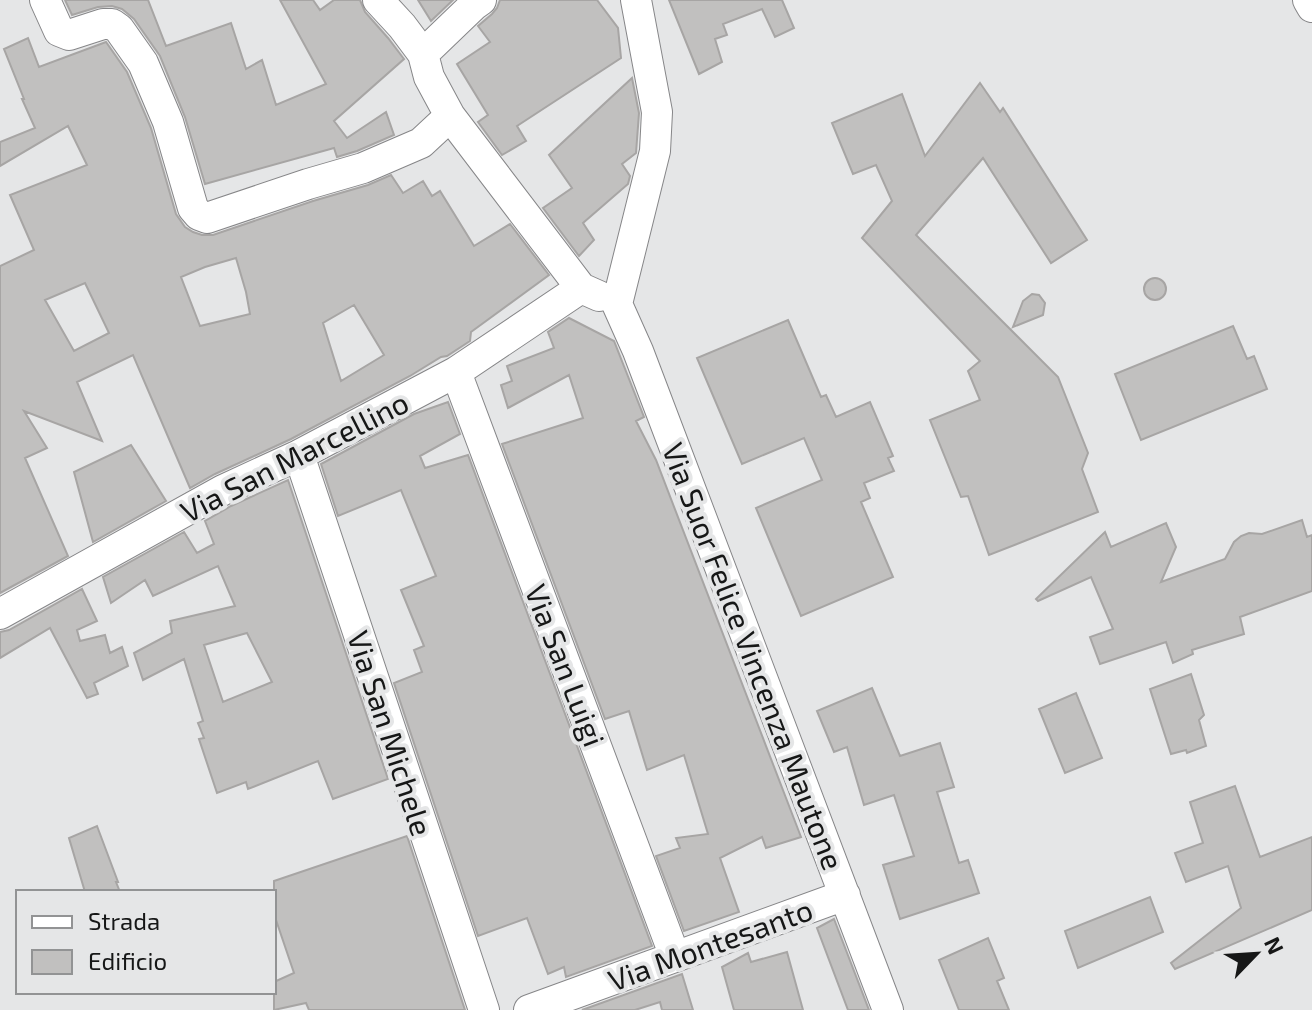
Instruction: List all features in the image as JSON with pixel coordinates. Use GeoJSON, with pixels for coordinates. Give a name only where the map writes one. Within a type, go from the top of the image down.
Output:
{"type":"FeatureCollection","features":[{"type":"Feature","properties":{"kind":"street"},"geometry":{"type":"LineString","coordinates":[[45,0],[59,31],[69,35],[103,24],[112,24],[119,29],[143,63],[162,107],[193,208],[207,218],[363,168],[421,143],[450,116]]}},
{"type":"Feature","properties":{"kind":"street"},"geometry":{"type":"LineString","coordinates":[[378,0],[423,54],[429,77],[450,116],[581,288],[617,304],[655,151],[657,112],[636,0]]}},
{"type":"Feature","properties":{"kind":"street"},"geometry":{"type":"LineString","coordinates":[[423,54],[481,0]]}},
{"type":"Feature","properties":{"kind":"street"},"geometry":{"type":"LineString","coordinates":[[1308,0],[1312,7]]}},
{"type":"Feature","properties":{"kind":"street","name":"Via San Marcellino"},"geometry":{"type":"LineString","coordinates":[[0,614],[223,490],[299,455],[456,372],[581,288]]}},
{"type":"Feature","properties":{"kind":"street","name":"Via Suor Felice Vincenza Mautone"},"geometry":{"type":"LineString","coordinates":[[617,304],[638,351],[888,1010]]}},
{"type":"Feature","properties":{"kind":"street","name":"Via San Luigi"},"geometry":{"type":"LineString","coordinates":[[456,372],[675,957]]}},
{"type":"Feature","properties":{"kind":"street","name":"Via San Michele"},"geometry":{"type":"LineString","coordinates":[[299,455],[484,1010]]}},
{"type":"Feature","properties":{"kind":"street","name":"Via Montesanto"},"geometry":{"type":"LineString","coordinates":[[529,1010],[845,895]]}},
{"type":"Feature","properties":{"kind":"building"},"geometry":{"type":"Polygon","coordinates":[[[65,0],[148,0],[166,46],[231,23],[246,69],[262,60],[276,105],[326,84],[280,0],[313,0],[320,10],[334,0],[360,0],[365,12],[404,59],[334,121],[347,138],[386,112],[394,135],[337,157],[334,148],[205,184],[185,117],[160,56],[134,19],[122,9],[112,6],[72,15],[65,0]]]}},
{"type":"Feature","properties":{"kind":"building"},"geometry":{"type":"Polygon","coordinates":[[[418,0],[453,0],[431,21],[418,0]]]}},
{"type":"Feature","properties":{"kind":"building"},"geometry":{"type":"Polygon","coordinates":[[[500,0],[597,0],[618,28],[621,58],[517,126],[526,141],[502,155],[478,122],[488,115],[457,64],[490,42],[478,26],[492,14],[500,0]]]}},
{"type":"Feature","properties":{"kind":"building"},"geometry":{"type":"Polygon","coordinates":[[[669,0],[782,0],[794,28],[775,37],[762,9],[723,24],[727,35],[715,39],[722,62],[699,74],[669,0]]]}},
{"type":"Feature","properties":{"kind":"building"},"geometry":{"type":"Polygon","coordinates":[[[28,38],[39,67],[106,42],[127,72],[151,128],[176,214],[193,232],[213,235],[391,175],[403,193],[423,181],[432,196],[440,191],[474,246],[510,224],[549,275],[471,332],[470,341],[447,356],[291,439],[190,488],[133,355],[77,382],[102,441],[24,411],[47,448],[25,458],[68,556],[0,593],[0,266],[34,250],[10,195],[87,165],[68,126],[0,166],[0,142],[35,128],[4,49],[28,38]],[[236,258],[181,277],[200,326],[250,314],[236,258]],[[85,283],[45,300],[74,351],[109,333],[85,283]],[[354,305],[323,323],[341,381],[384,355],[354,305]]]}},
{"type":"Feature","properties":{"kind":"building"},"geometry":{"type":"Polygon","coordinates":[[[632,78],[639,113],[636,153],[622,164],[630,176],[628,184],[583,223],[594,240],[579,256],[543,208],[572,188],[549,155],[632,78]]]}},
{"type":"Feature","properties":{"kind":"building"},"geometry":{"type":"Polygon","coordinates":[[[980,83],[1000,112],[1003,108],[1087,240],[1051,263],[983,158],[916,235],[1058,377],[1088,453],[1082,469],[1098,512],[989,555],[968,496],[961,497],[930,420],[980,400],[968,371],[980,361],[862,238],[892,201],[876,165],[853,174],[832,123],[902,94],[925,156],[980,83]]]}},
{"type":"Feature","properties":{"kind":"building"},"geometry":{"type":"Polygon","coordinates":[[[1155,278],[1163,281],[1166,289],[1163,297],[1155,300],[1147,297],[1144,289],[1147,281],[1155,278]]]}},
{"type":"Feature","properties":{"kind":"building"},"geometry":{"type":"Polygon","coordinates":[[[1032,294],[1039,295],[1045,303],[1043,315],[1013,327],[1023,301],[1032,294]]]}},
{"type":"Feature","properties":{"kind":"building"},"geometry":{"type":"Polygon","coordinates":[[[569,318],[614,341],[644,417],[636,421],[656,460],[801,837],[766,848],[762,837],[720,858],[739,912],[684,931],[656,856],[680,848],[676,838],[708,834],[684,755],[647,770],[629,711],[605,719],[502,444],[583,418],[569,375],[508,408],[501,385],[512,381],[507,366],[554,348],[548,332],[569,318]]]}},
{"type":"Feature","properties":{"kind":"building"},"geometry":{"type":"Polygon","coordinates":[[[788,320],[821,397],[826,395],[836,417],[870,402],[893,456],[888,458],[894,471],[864,483],[870,498],[861,502],[893,577],[801,616],[756,508],[822,480],[804,438],[742,464],[697,358],[788,320]]]}},
{"type":"Feature","properties":{"kind":"building"},"geometry":{"type":"Polygon","coordinates":[[[1233,326],[1247,359],[1254,356],[1267,389],[1141,440],[1115,374],[1233,326]]]}},
{"type":"Feature","properties":{"kind":"building"},"geometry":{"type":"Polygon","coordinates":[[[448,402],[460,434],[420,456],[425,468],[468,455],[652,946],[566,977],[564,967],[548,974],[527,918],[478,936],[394,683],[422,672],[414,650],[424,646],[401,590],[436,576],[401,490],[338,516],[321,464],[414,414],[448,402]]]}},
{"type":"Feature","properties":{"kind":"building"},"geometry":{"type":"Polygon","coordinates":[[[131,445],[166,501],[93,542],[74,472],[131,445]]]}},
{"type":"Feature","properties":{"kind":"building"},"geometry":{"type":"Polygon","coordinates":[[[288,480],[388,779],[333,799],[318,761],[248,789],[246,782],[217,793],[199,739],[204,738],[198,723],[203,721],[184,659],[143,680],[134,653],[172,633],[170,621],[235,606],[218,566],[153,596],[145,580],[111,603],[103,577],[184,532],[197,553],[214,544],[205,521],[288,480]],[[247,633],[204,645],[223,702],[272,682],[247,633]]]}},
{"type":"Feature","properties":{"kind":"building"},"geometry":{"type":"Polygon","coordinates":[[[1302,520],[1307,537],[1312,535],[1312,591],[1240,617],[1244,634],[1192,650],[1193,654],[1173,663],[1166,642],[1100,664],[1090,637],[1113,629],[1091,577],[1038,601],[1036,599],[1105,532],[1111,547],[1166,523],[1176,547],[1161,582],[1225,559],[1241,536],[1262,534],[1302,520]]]}},
{"type":"Feature","properties":{"kind":"building"},"geometry":{"type":"Polygon","coordinates":[[[82,589],[97,621],[77,630],[80,641],[105,635],[110,653],[122,647],[128,666],[94,683],[98,694],[87,698],[50,628],[0,658],[0,632],[9,630],[82,589]]]}},
{"type":"Feature","properties":{"kind":"building"},"geometry":{"type":"Polygon","coordinates":[[[1191,674],[1204,715],[1199,720],[1206,746],[1187,753],[1186,750],[1171,754],[1150,689],[1191,674]]]}},
{"type":"Feature","properties":{"kind":"building"},"geometry":{"type":"Polygon","coordinates":[[[872,688],[900,756],[940,743],[954,787],[937,792],[959,863],[968,860],[979,893],[900,919],[883,865],[914,856],[894,795],[864,805],[847,747],[834,752],[817,711],[872,688]]]}},
{"type":"Feature","properties":{"kind":"building"},"geometry":{"type":"Polygon","coordinates":[[[1076,693],[1102,758],[1065,773],[1039,709],[1076,693]]]}},
{"type":"Feature","properties":{"kind":"building"},"geometry":{"type":"Polygon","coordinates":[[[1235,786],[1260,857],[1312,837],[1312,910],[1175,969],[1171,963],[1241,908],[1228,866],[1186,882],[1175,853],[1203,843],[1190,802],[1235,786]]]}},
{"type":"Feature","properties":{"kind":"building"},"geometry":{"type":"Polygon","coordinates":[[[97,826],[119,890],[84,890],[69,838],[97,826]]]}},
{"type":"Feature","properties":{"kind":"building"},"geometry":{"type":"Polygon","coordinates":[[[407,836],[465,1010],[309,1010],[306,1003],[274,1010],[276,981],[294,973],[276,920],[274,881],[407,836]]]}},
{"type":"Feature","properties":{"kind":"building"},"geometry":{"type":"Polygon","coordinates":[[[1150,897],[1163,932],[1078,968],[1065,931],[1150,897]]]}},
{"type":"Feature","properties":{"kind":"building"},"geometry":{"type":"Polygon","coordinates":[[[834,919],[869,1010],[848,1010],[817,928],[834,919]]]}},
{"type":"Feature","properties":{"kind":"building"},"geometry":{"type":"Polygon","coordinates":[[[988,938],[1004,978],[997,981],[1009,1010],[959,1010],[939,960],[988,938]]]}},
{"type":"Feature","properties":{"kind":"building"},"geometry":{"type":"Polygon","coordinates":[[[787,952],[803,1010],[734,1010],[722,967],[748,953],[751,962],[787,952]]]}},
{"type":"Feature","properties":{"kind":"building"},"geometry":{"type":"Polygon","coordinates":[[[682,974],[693,1010],[662,1010],[660,1002],[635,1010],[582,1010],[682,974]]]}}]}
